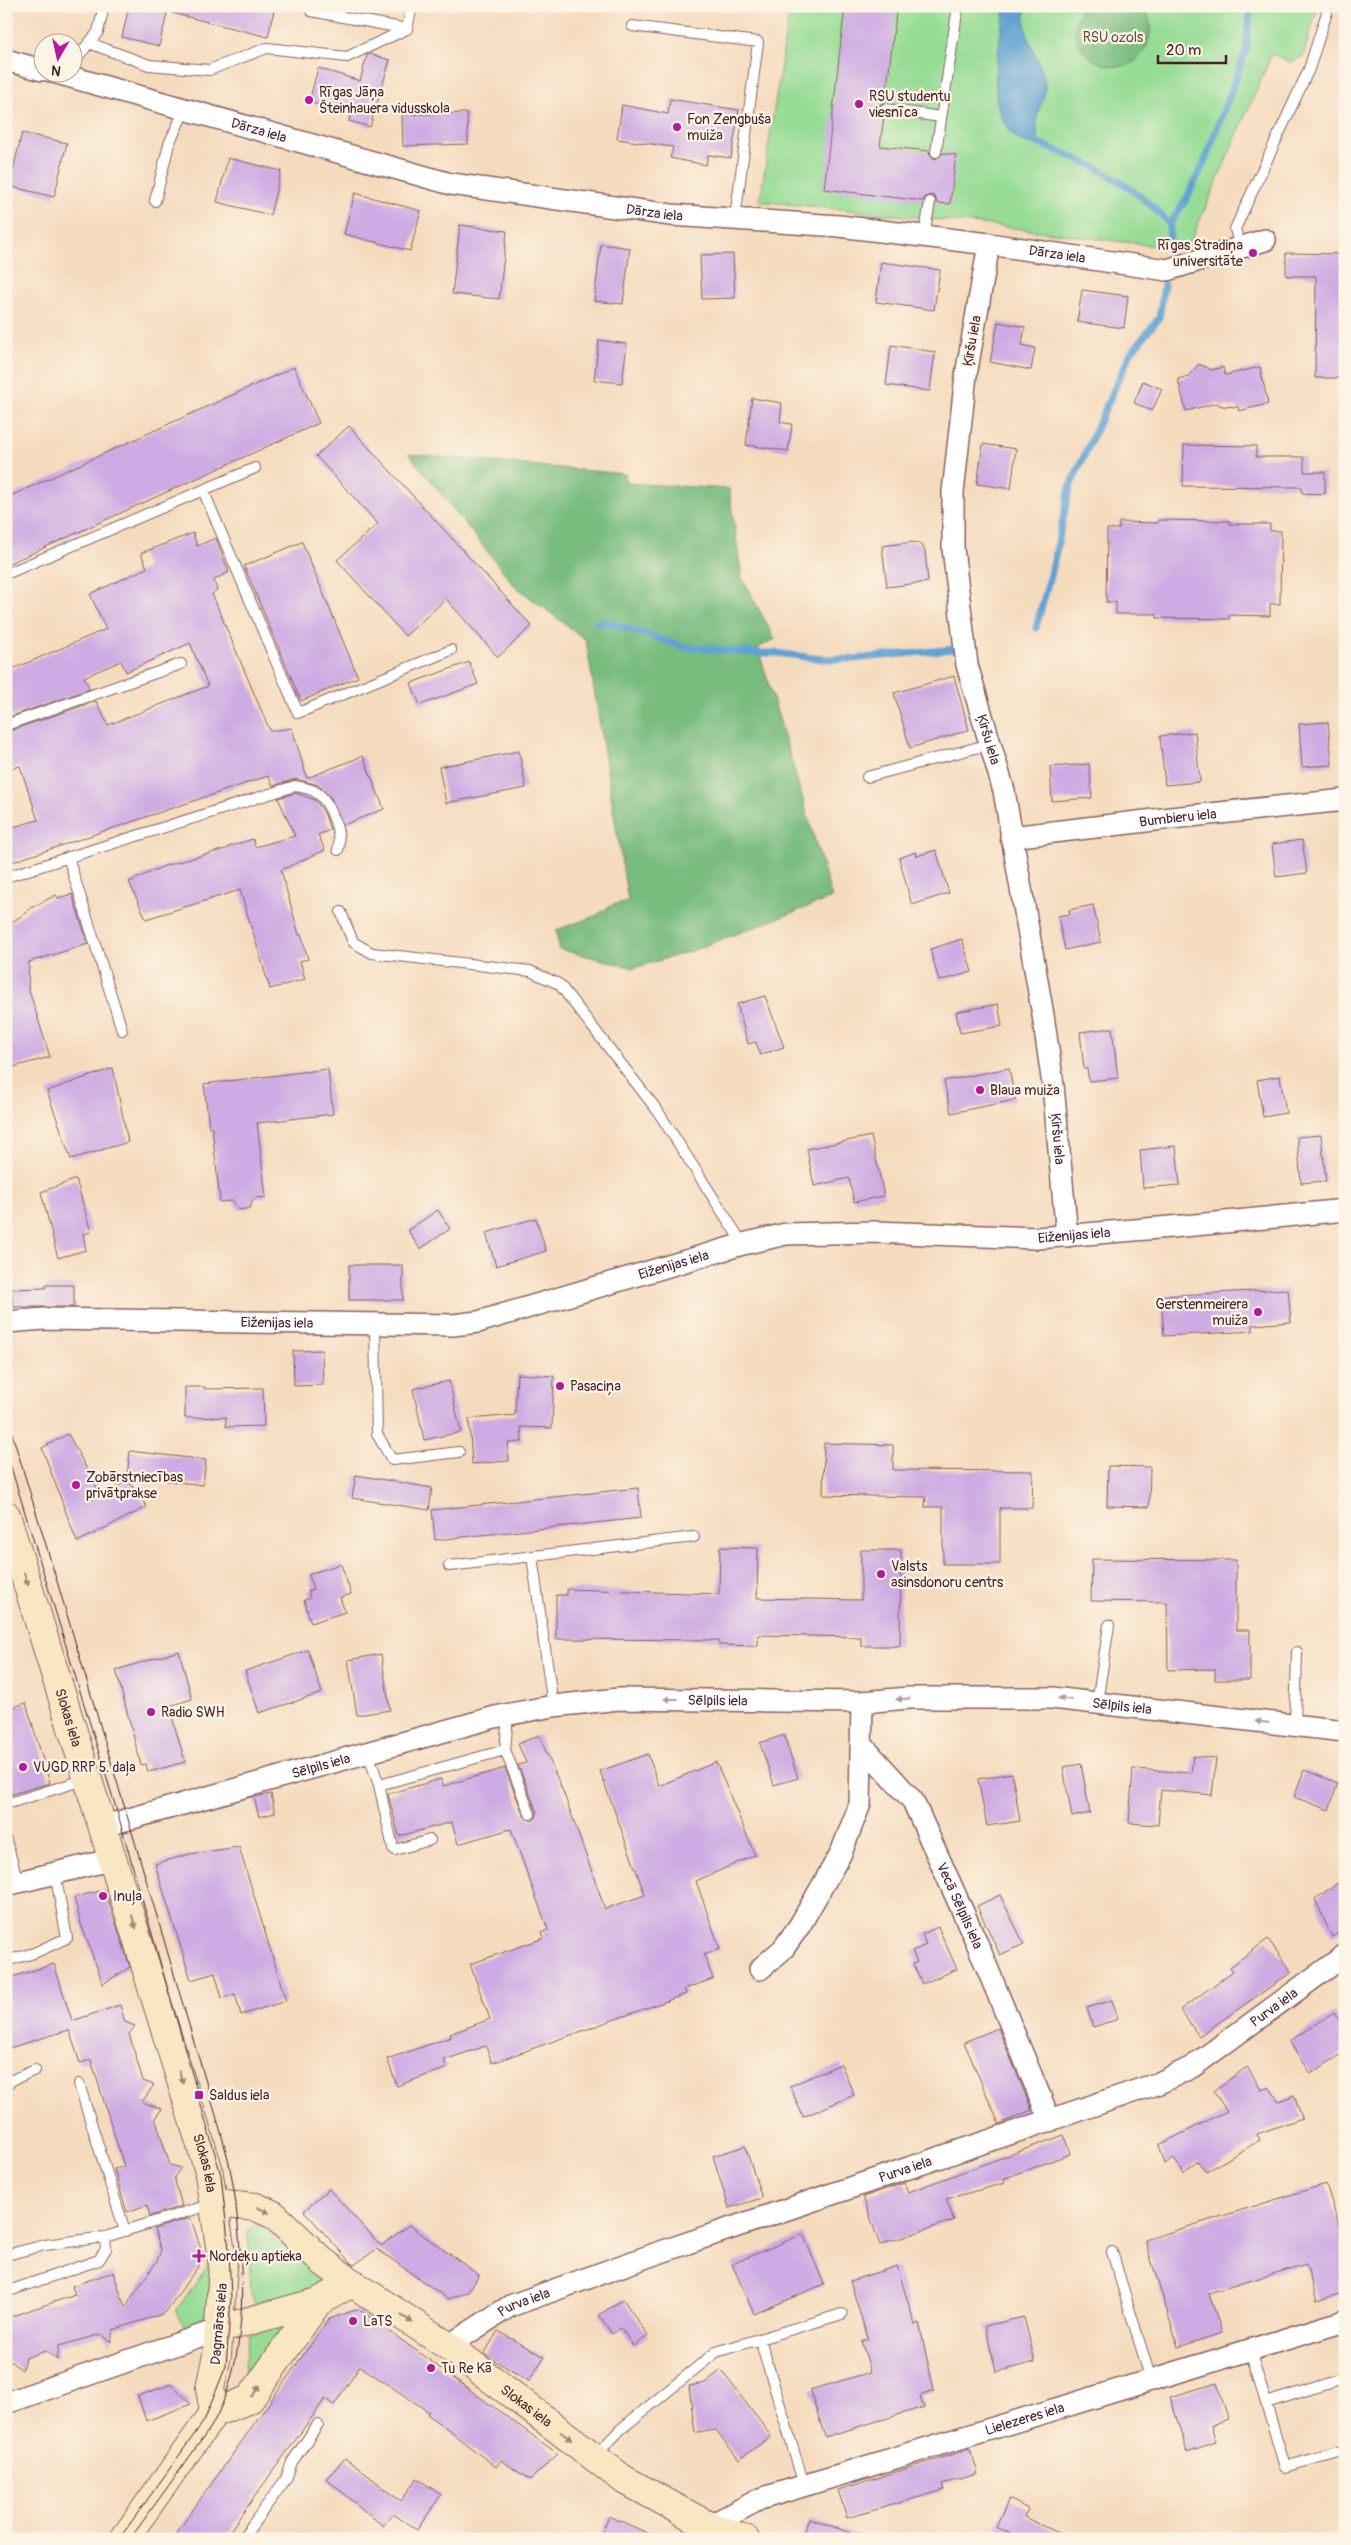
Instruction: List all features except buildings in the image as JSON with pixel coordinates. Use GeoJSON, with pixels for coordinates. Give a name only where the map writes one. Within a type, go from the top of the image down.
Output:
{"type":"FeatureCollection","features":[{"type":"Feature","properties":{"kind":"street"},"geometry":{"type":"LineString","coordinates":[[6,60],[32,67]]}},
{"type":"Feature","properties":{"kind":"street","name":"Dārza iela"},"geometry":{"type":"LineString","coordinates":[[82,80],[451,184],[671,215],[839,226],[989,244],[1167,270],[1266,240]]}},
{"type":"Feature","properties":{"kind":"street","name":"Ķiršu iela"},"geometry":{"type":"LineString","coordinates":[[989,244],[966,375],[953,492],[952,522],[963,642],[1004,791],[1050,1060],[1067,1236]]}},
{"type":"Feature","properties":{"kind":"street","name":"Bumbieru iela"},"geometry":{"type":"LineString","coordinates":[[1011,837],[1345,800]]}},
{"type":"Feature","properties":{"kind":"street","name":"Eiženijas iela"},"geometry":{"type":"LineString","coordinates":[[6,1322],[45,1319],[374,1325],[467,1324],[743,1244],[786,1234],[875,1232],[1037,1238],[1345,1210]]}},
{"type":"Feature","properties":{"kind":"street","name":"Slokas iela"},"geometry":{"type":"LineString","coordinates":[[6,1515],[200,2140],[215,2203],[256,2206],[274,2215],[322,2261],[448,2346],[623,2479],[705,2532],[745,2539]]}},
{"type":"Feature","properties":{"kind":"street","name":"Sēlpils iela"},"geometry":{"type":"LineString","coordinates":[[104,1826],[508,1714],[553,1706],[619,1700],[862,1702],[909,1698],[1052,1698],[1345,1732]]}},
{"type":"Feature","properties":{"kind":"street"},"geometry":{"type":"LineString","coordinates":[[760,1969],[783,1949],[800,1924],[840,1853],[860,1804],[863,1746],[862,1702]]}},
{"type":"Feature","properties":{"kind":"street","name":"Vecā Sēlpils iela"},"geometry":{"type":"LineString","coordinates":[[863,1746],[913,1801],[977,1943],[1050,2121]]}},
{"type":"Feature","properties":{"kind":"street"},"geometry":{"type":"LineString","coordinates":[[12,1883],[114,1859]]}},
{"type":"Feature","properties":{"kind":"street","name":"Purva iela"},"geometry":{"type":"LineString","coordinates":[[448,2346],[510,2306],[652,2255],[1159,2083],[1192,2067],[1345,1955]]}},
{"type":"Feature","properties":{"kind":"street","name":"Dagmāras iela"},"geometry":{"type":"LineString","coordinates":[[214,2413],[210,2388],[214,2374],[220,2329],[223,2266],[215,2203]]}},
{"type":"Feature","properties":{"kind":"street"},"geometry":{"type":"LineString","coordinates":[[6,2403],[220,2329],[318,2302],[352,2283]]}},
{"type":"Feature","properties":{"kind":"street"},"geometry":{"type":"LineString","coordinates":[[124,2539],[214,2413],[250,2399],[318,2302]]}},
{"type":"Feature","properties":{"kind":"street","name":"Lielezeres iela"},"geometry":{"type":"LineString","coordinates":[[705,2532],[760,2499],[1345,2321]]}},
{"type":"Feature","properties":{"kind":"lane"},"geometry":{"type":"LineString","coordinates":[[82,52],[98,32],[104,6]]}},
{"type":"Feature","properties":{"kind":"lane"},"geometry":{"type":"LineString","coordinates":[[408,29],[412,6]]}},
{"type":"Feature","properties":{"kind":"lane"},"geometry":{"type":"LineString","coordinates":[[936,152],[958,6]]}},
{"type":"Feature","properties":{"kind":"lane"},"geometry":{"type":"LineString","coordinates":[[1240,247],[1235,229],[1309,69],[1329,6]]}},
{"type":"Feature","properties":{"kind":"lane"},"geometry":{"type":"LineString","coordinates":[[311,11],[408,29]]}},
{"type":"Feature","properties":{"kind":"lane"},"geometry":{"type":"LineString","coordinates":[[632,26],[758,42],[735,219]]}},
{"type":"Feature","properties":{"kind":"lane"},"geometry":{"type":"LineString","coordinates":[[89,43],[149,65],[209,70],[267,48],[347,57],[408,29]]}},
{"type":"Feature","properties":{"kind":"lane"},"geometry":{"type":"LineString","coordinates":[[155,201],[169,144],[185,109]]}},
{"type":"Feature","properties":{"kind":"lane"},"geometry":{"type":"LineString","coordinates":[[885,109],[942,117]]}},
{"type":"Feature","properties":{"kind":"lane"},"geometry":{"type":"LineString","coordinates":[[924,236],[930,202]]}},
{"type":"Feature","properties":{"kind":"lane"},"geometry":{"type":"LineString","coordinates":[[6,574],[255,468]]}},
{"type":"Feature","properties":{"kind":"lane"},"geometry":{"type":"LineString","coordinates":[[203,490],[298,713],[451,650]]}},
{"type":"Feature","properties":{"kind":"lane"},"geometry":{"type":"LineString","coordinates":[[6,725],[181,664]]}},
{"type":"Feature","properties":{"kind":"lane"},"geometry":{"type":"LineString","coordinates":[[867,777],[990,744]]}},
{"type":"Feature","properties":{"kind":"lane"},"geometry":{"type":"LineString","coordinates":[[6,877],[295,786],[315,791],[326,803],[340,841],[338,850]]}},
{"type":"Feature","properties":{"kind":"lane"},"geometry":{"type":"LineString","coordinates":[[68,857],[122,1030]]}},
{"type":"Feature","properties":{"kind":"lane"},"geometry":{"type":"LineString","coordinates":[[341,912],[353,942],[372,953],[530,971],[559,984],[657,1110],[743,1244]]}},
{"type":"Feature","properties":{"kind":"lane"},"geometry":{"type":"LineString","coordinates":[[374,1325],[377,1434],[392,1460],[459,1452]]}},
{"type":"Feature","properties":{"kind":"lane"},"geometry":{"type":"LineString","coordinates":[[449,1566],[694,1537]]}},
{"type":"Feature","properties":{"kind":"lane"},"geometry":{"type":"LineString","coordinates":[[532,1556],[553,1706]]}},
{"type":"Feature","properties":{"kind":"lane"},"geometry":{"type":"LineString","coordinates":[[1097,1703],[1109,1625]]}},
{"type":"Feature","properties":{"kind":"lane"},"geometry":{"type":"LineString","coordinates":[[1295,1726],[1297,1652]]}},
{"type":"Feature","properties":{"kind":"lane"},"geometry":{"type":"LineString","coordinates":[[508,1714],[505,1750],[530,1814]]}},
{"type":"Feature","properties":{"kind":"lane"},"geometry":{"type":"LineString","coordinates":[[378,1785],[505,1750]]}},
{"type":"Feature","properties":{"kind":"lane"},"geometry":{"type":"LineString","coordinates":[[368,1753],[378,1785],[393,1848],[395,1850],[430,1840]]}},
{"type":"Feature","properties":{"kind":"lane"},"geometry":{"type":"LineString","coordinates":[[6,1804],[88,1779]]}},
{"type":"Feature","properties":{"kind":"lane"},"geometry":{"type":"LineString","coordinates":[[6,1840],[12,1883]]}},
{"type":"Feature","properties":{"kind":"lane"},"geometry":{"type":"LineString","coordinates":[[6,1961],[34,1953],[67,1938],[56,1873]]}},
{"type":"Feature","properties":{"kind":"lane"},"geometry":{"type":"LineString","coordinates":[[6,2086],[12,2080],[35,2070]]}},
{"type":"Feature","properties":{"kind":"lane"},"geometry":{"type":"LineString","coordinates":[[79,2084],[125,2231]]}},
{"type":"Feature","properties":{"kind":"lane"},"geometry":{"type":"LineString","coordinates":[[6,2255],[45,2245],[105,2237],[215,2203]]}},
{"type":"Feature","properties":{"kind":"lane"},"geometry":{"type":"LineString","coordinates":[[6,2292],[99,2260],[106,2249],[105,2237]]}},
{"type":"Feature","properties":{"kind":"lane"},"geometry":{"type":"LineString","coordinates":[[1112,2252],[1151,2380]]}},
{"type":"Feature","properties":{"kind":"lane"},"geometry":{"type":"LineString","coordinates":[[594,2457],[621,2429],[716,2352],[842,2314]]}},
{"type":"Feature","properties":{"kind":"lane"},"geometry":{"type":"LineString","coordinates":[[760,2339],[804,2485]]}},
{"type":"Feature","properties":{"kind":"lane"},"geometry":{"type":"LineString","coordinates":[[1250,2350],[1285,2467],[1345,2450]]}},
{"type":"Feature","properties":{"kind":"lane"},"geometry":{"type":"LineString","coordinates":[[1266,2403],[1345,2378]]}},
{"type":"Feature","properties":{"kind":"lane"},"geometry":{"type":"LineString","coordinates":[[242,2539],[286,2480],[292,2462],[318,2424]]}},
{"type":"Feature","properties":{"kind":"green space"},"geometry":{"type":"Polygon","coordinates":[[[790,6],[1318,6],[1303,56],[1291,62],[1272,54],[1187,250],[990,225],[760,201],[790,6]]]}},
{"type":"Feature","properties":{"kind":"green space","name":"RSU ozols"},"geometry":{"type":"Polygon","coordinates":[[[1085,6],[1142,6],[1149,17],[1150,30],[1149,39],[1139,57],[1126,65],[1111,66],[1096,61],[1083,51],[1076,37],[1076,22],[1085,6]]]}},
{"type":"Feature","properties":{"kind":"green space"},"geometry":{"type":"Polygon","coordinates":[[[409,454],[625,474],[626,483],[729,489],[742,578],[775,639],[758,648],[832,898],[691,951],[634,968],[559,949],[556,930],[595,916],[612,905],[628,901],[586,640],[515,586],[409,454]]]}},
{"type":"Feature","properties":{"kind":"green space"},"geometry":{"type":"Polygon","coordinates":[[[259,2225],[263,2226],[317,2272],[319,2284],[311,2291],[261,2306],[255,2303],[251,2293],[248,2233],[250,2228],[259,2225]]]}},
{"type":"Feature","properties":{"kind":"green space"},"geometry":{"type":"Polygon","coordinates":[[[210,2263],[209,2314],[198,2326],[187,2330],[176,2313],[177,2309],[210,2263]]]}},
{"type":"Feature","properties":{"kind":"green space"},"geometry":{"type":"Polygon","coordinates":[[[279,2324],[286,2330],[255,2379],[244,2375],[249,2334],[279,2324]]]}},
{"type":"Feature","properties":{"kind":"water"},"geometry":{"type":"Polygon","coordinates":[[[1005,6],[1026,6],[1025,17],[1028,37],[1040,65],[1045,85],[1037,119],[1038,133],[1034,142],[1030,145],[1014,135],[1003,121],[997,104],[997,63],[1005,6]]]}},
{"type":"Feature","properties":{"kind":"waterway"},"geometry":{"type":"LineString","coordinates":[[1169,248],[1170,224],[1187,198],[1203,165],[1246,51],[1250,6]]}},
{"type":"Feature","properties":{"kind":"waterway"},"geometry":{"type":"LineString","coordinates":[[1034,142],[1073,157],[1108,174],[1140,196],[1170,224]]}},
{"type":"Feature","properties":{"kind":"waterway"},"geometry":{"type":"LineString","coordinates":[[1036,628],[1053,565],[1070,487],[1130,354],[1159,318],[1164,285]]}},
{"type":"Feature","properties":{"kind":"waterway"},"geometry":{"type":"LineString","coordinates":[[597,623],[607,622],[685,647],[776,653],[823,659],[853,659],[954,649]]}},
{"type":"Feature","properties":{"kind":"tram line"},"geometry":{"type":"LineString","coordinates":[[6,1414],[220,2128],[228,2159],[236,2206],[242,2291],[238,2347],[232,2375],[211,2427],[130,2539]]}},
{"type":"Feature","properties":{"kind":"tram line"},"geometry":{"type":"LineString","coordinates":[[6,1451],[116,1808],[221,2175],[229,2250],[231,2299],[226,2366],[204,2421],[119,2539]]}},
{"type":"Feature","properties":{"kind":"place","name":"Rīgas Jāņa Šteinhauera vidusskola"},"geometry":{"type":"Point","coordinates":[309,100]}},
{"type":"Feature","properties":{"kind":"place","name":"RSU studentu viesnīca"},"geometry":{"type":"Point","coordinates":[859,104]}},
{"type":"Feature","properties":{"kind":"place","name":"Fon Zengbuša muiža"},"geometry":{"type":"Point","coordinates":[677,127]}},
{"type":"Feature","properties":{"kind":"place","name":"Rīgas Stradiņa universitāte"},"geometry":{"type":"Point","coordinates":[1253,253]}},
{"type":"Feature","properties":{"kind":"place","name":"Blaua muiža"},"geometry":{"type":"Point","coordinates":[980,1090]}},
{"type":"Feature","properties":{"kind":"place","name":"Gerstenmeirera muiža"},"geometry":{"type":"Point","coordinates":[1258,1312]}},
{"type":"Feature","properties":{"kind":"place","name":"Pasaciņa"},"geometry":{"type":"Point","coordinates":[560,1386]}},
{"type":"Feature","properties":{"kind":"place","name":"Zobārstniecības privātprakse"},"geometry":{"type":"Point","coordinates":[76,1485]}},
{"type":"Feature","properties":{"kind":"place","name":"Valsts asinsdonoru centrs"},"geometry":{"type":"Point","coordinates":[881,1574]}},
{"type":"Feature","properties":{"kind":"place","name":"Radio SWH"},"geometry":{"type":"Point","coordinates":[151,1712]}},
{"type":"Feature","properties":{"kind":"place","name":"VUGD RRP 5. daļa"},"geometry":{"type":"Point","coordinates":[23,1767]}},
{"type":"Feature","properties":{"kind":"place","name":"Inuļa"},"geometry":{"type":"Point","coordinates":[103,1896]}},
{"type":"Feature","properties":{"kind":"place","name":"Saldus iela"},"geometry":{"type":"Point","coordinates":[199,2095]}},
{"type":"Feature","properties":{"kind":"place","name":"Nordeķu aptieka"},"geometry":{"type":"Point","coordinates":[199,2256]}},
{"type":"Feature","properties":{"kind":"place","name":"LaTS"},"geometry":{"type":"Point","coordinates":[353,2321]}},
{"type":"Feature","properties":{"kind":"place","name":"Tu Re Kā"},"geometry":{"type":"Point","coordinates":[431,2368]}}]}
